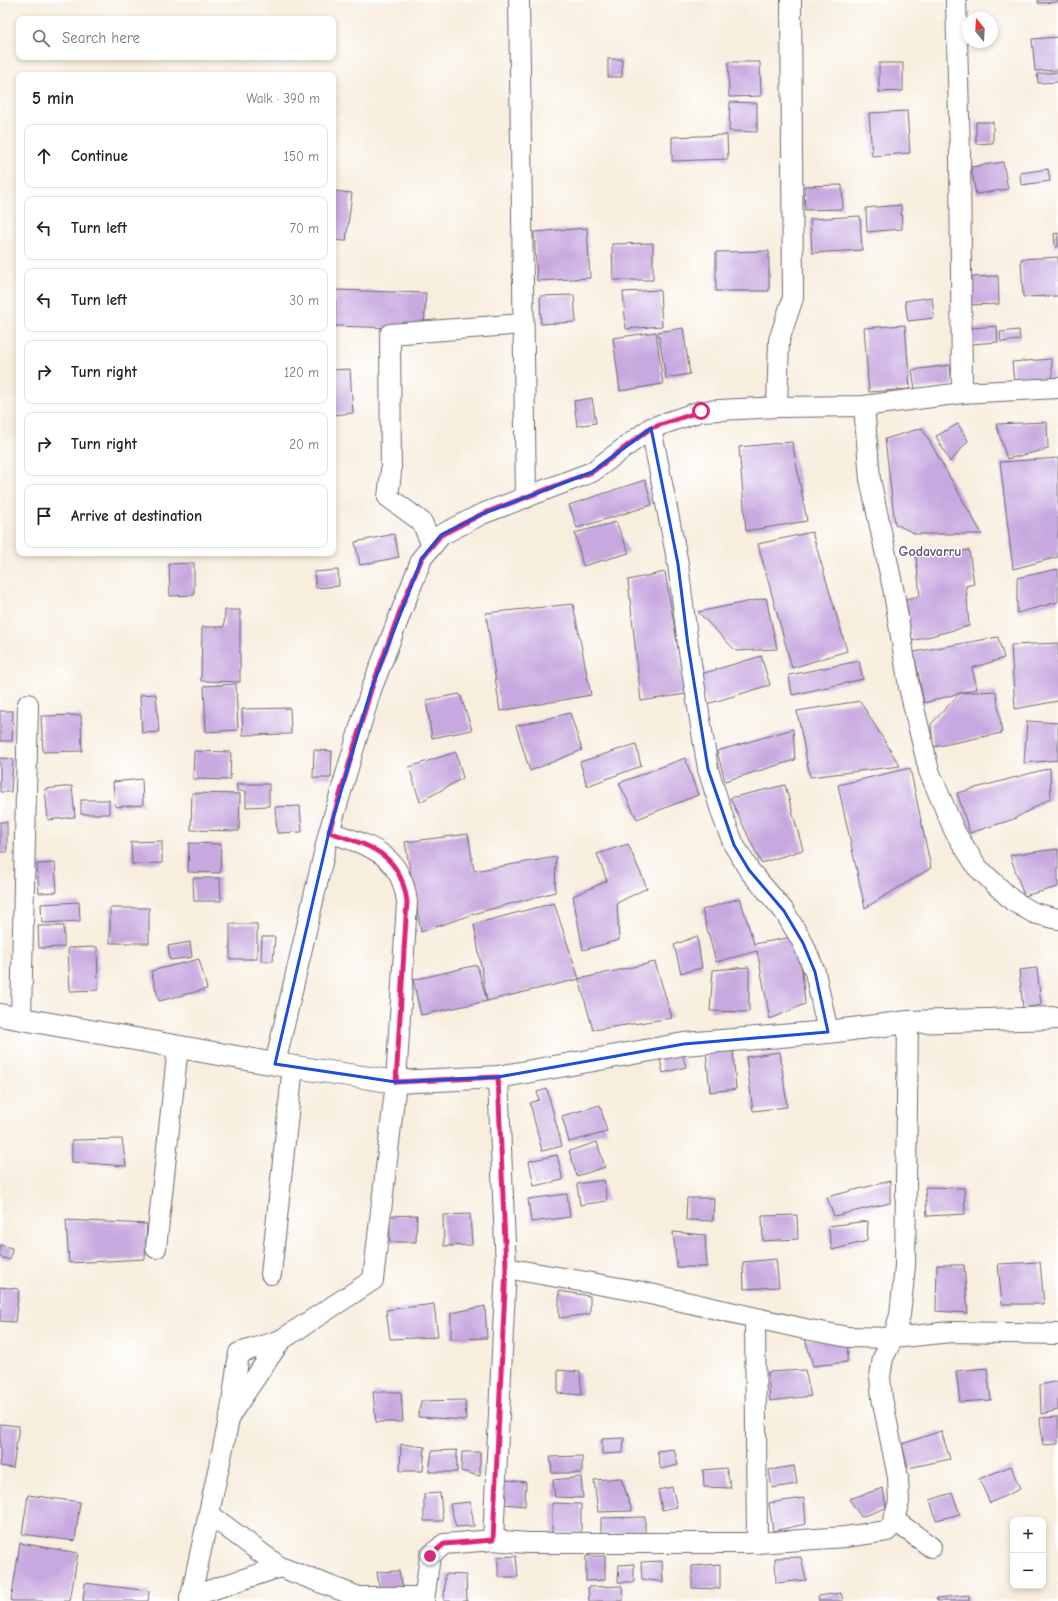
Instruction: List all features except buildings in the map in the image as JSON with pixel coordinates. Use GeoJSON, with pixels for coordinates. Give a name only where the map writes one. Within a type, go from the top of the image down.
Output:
{"type":"FeatureCollection","features":[{"type":"Feature","properties":{"kind":"main road"},"geometry":{"type":"LineString","coordinates":[[0,1015],[284,1065],[396,1082],[498,1077],[684,1044],[828,1032],[908,1022],[1058,1018]]}},
{"type":"Feature","properties":{"kind":"street"},"geometry":{"type":"LineString","coordinates":[[519,0],[526,498]]}},
{"type":"Feature","properties":{"kind":"street"},"geometry":{"type":"LineString","coordinates":[[777,407],[779,340],[793,298],[791,0]]}},
{"type":"Feature","properties":{"kind":"street"},"geometry":{"type":"LineString","coordinates":[[956,0],[960,155],[962,393]]}},
{"type":"Feature","properties":{"kind":"street"},"geometry":{"type":"LineString","coordinates":[[432,546],[422,522],[388,497],[391,472],[390,334],[523,324]]}},
{"type":"Feature","properties":{"kind":"street"},"geometry":{"type":"LineString","coordinates":[[271,1274],[284,1065],[329,832],[371,690],[422,558],[441,535],[482,514],[592,472],[651,428],[701,411],[777,407],[864,406],[962,393],[1058,388]]}},
{"type":"Feature","properties":{"kind":"street"},"geometry":{"type":"LineString","coordinates":[[864,406],[870,479],[894,593],[909,687],[929,771],[955,832],[977,867],[1013,900],[1034,914],[1058,919]]}},
{"type":"Feature","properties":{"kind":"street"},"geometry":{"type":"LineString","coordinates":[[651,428],[678,564],[688,645],[708,769],[723,817],[734,845],[749,870],[784,911],[804,943],[814,972],[828,1032]]}},
{"type":"Feature","properties":{"kind":"street"},"geometry":{"type":"LineString","coordinates":[[21,1018],[28,704]]}},
{"type":"Feature","properties":{"kind":"street"},"geometry":{"type":"LineString","coordinates":[[190,1599],[230,1415],[239,1353],[281,1340],[373,1280],[396,1082],[407,902],[405,886],[389,859],[374,848],[329,832]]}},
{"type":"Feature","properties":{"kind":"street"},"geometry":{"type":"LineString","coordinates":[[208,1514],[280,1567],[359,1597],[424,1599],[430,1556],[444,1544],[493,1540],[527,1543],[757,1543],[846,1537],[887,1531],[892,1526],[899,1502],[898,1477],[882,1398],[880,1376],[883,1358],[894,1338],[900,1315],[905,1266],[908,1022]]}},
{"type":"Feature","properties":{"kind":"street"},"geometry":{"type":"LineString","coordinates":[[156,1248],[178,1046]]}},
{"type":"Feature","properties":{"kind":"street"},"geometry":{"type":"LineString","coordinates":[[493,1540],[506,1268],[498,1077]]}},
{"type":"Feature","properties":{"kind":"street"},"geometry":{"type":"LineString","coordinates":[[506,1268],[637,1291],[755,1318],[848,1337],[894,1338],[951,1332],[1058,1334]]}},
{"type":"Feature","properties":{"kind":"street"},"geometry":{"type":"LineString","coordinates":[[755,1318],[757,1543]]}},
{"type":"Feature","properties":{"kind":"street"},"geometry":{"type":"LineString","coordinates":[[230,1415],[281,1340]]}},
{"type":"Feature","properties":{"kind":"street"},"geometry":{"type":"LineString","coordinates":[[894,1520],[931,1548]]}},
{"type":"Feature","properties":{"kind":"street"},"geometry":{"type":"LineString","coordinates":[[190,1599],[280,1567]]}},
{"type":"Feature","properties":{"kind":"highlighted area"},"geometry":{"type":"Polygon","coordinates":[[[651,428],[678,564],[688,645],[708,769],[734,845],[749,870],[784,911],[803,943],[815,972],[828,1032],[684,1044],[498,1077],[396,1082],[275,1064],[329,832],[371,690],[401,608],[422,558],[441,535],[482,514],[592,472],[651,428]]]}},
{"type":"Feature","properties":{"kind":"district","name":"Godavarru"},"geometry":{"type":"Point","coordinates":[930,551]}},
{"type":"Feature","properties":{"kind":"route"},"geometry":{"type":"LineString","coordinates":[[430,1556],[444,1544],[493,1540],[506,1268],[498,1077],[396,1082],[407,902],[405,886],[389,859],[374,848],[329,832],[371,690],[401,608],[422,558],[441,535],[482,514],[592,472],[651,428],[701,411]]}}]}
